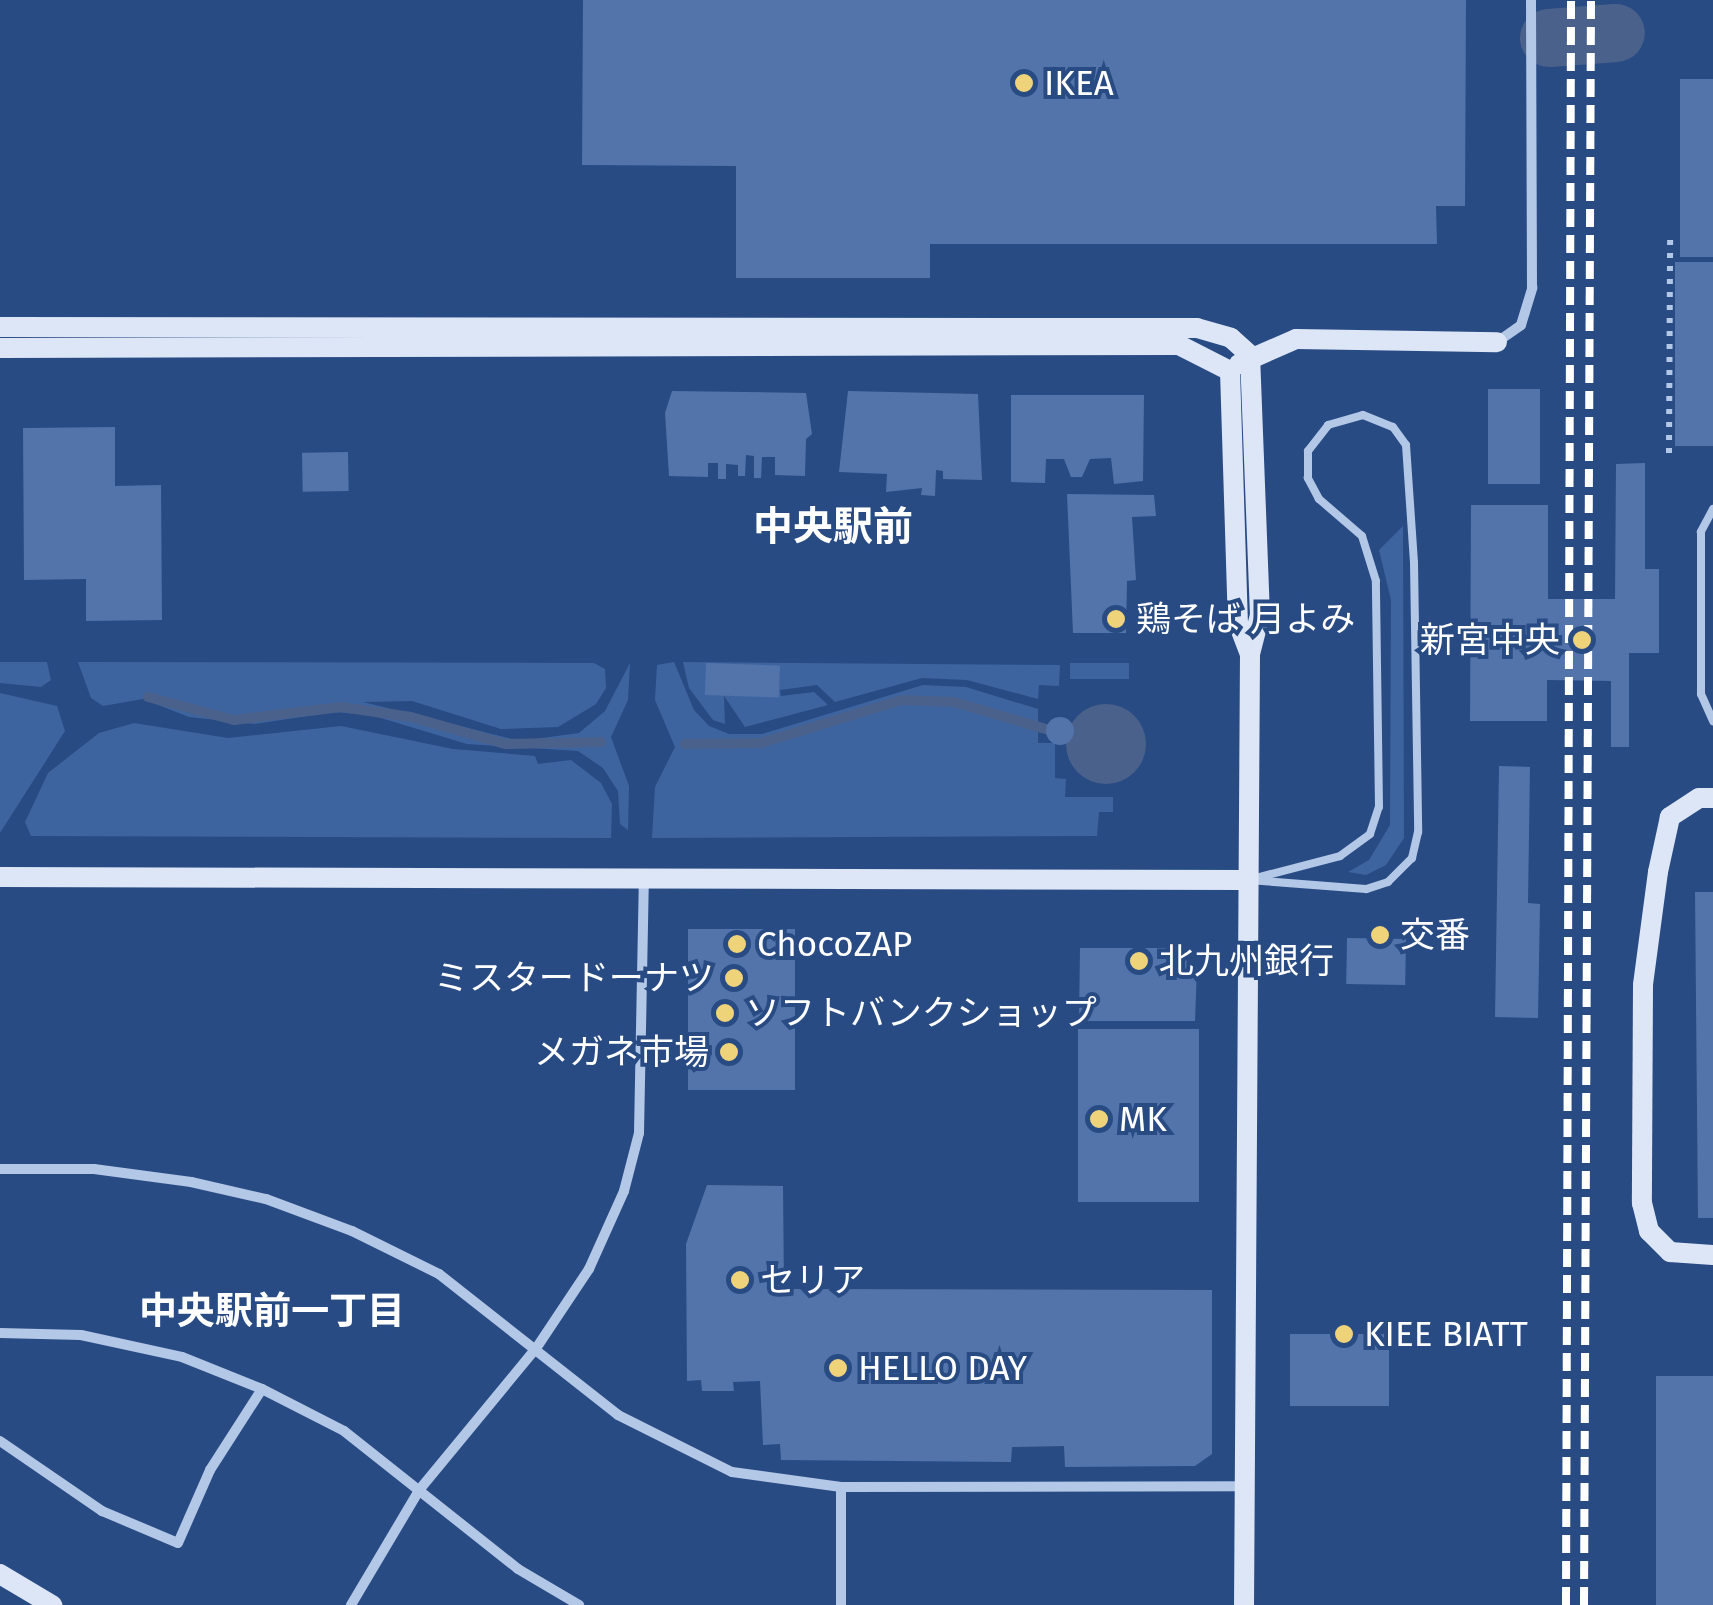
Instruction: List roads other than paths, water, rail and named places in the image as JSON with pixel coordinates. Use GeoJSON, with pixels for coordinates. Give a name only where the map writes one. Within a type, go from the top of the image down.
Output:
{"type":"FeatureCollection","features":[{"type":"Feature","properties":{"kind":"street"},"geometry":{"type":"LineString","coordinates":[[1230,371],[1250,355],[1296,340],[1497,342],[1521,325],[1532,288],[1531,0]]}},
{"type":"Feature","properties":{"kind":"street"},"geometry":{"type":"LineString","coordinates":[[0,326],[1198,328],[1231,338],[1250,355],[1260,615],[1250,654],[1244,1605]]}},
{"type":"Feature","properties":{"kind":"street"},"geometry":{"type":"LineString","coordinates":[[0,348],[1179,345],[1230,371]]}},
{"type":"Feature","properties":{"kind":"street"},"geometry":{"type":"LineString","coordinates":[[1230,371],[1238,623],[1250,654]]}},
{"type":"Feature","properties":{"kind":"street"},"geometry":{"type":"LineString","coordinates":[[1713,798],[1699,798],[1670,817],[1658,872],[1642,986],[1642,1203],[1649,1231],[1670,1252],[1713,1255]]}},
{"type":"Feature","properties":{"kind":"street"},"geometry":{"type":"LineString","coordinates":[[0,877],[1248,880]]}},
{"type":"Feature","properties":{"kind":"street"},"geometry":{"type":"LineString","coordinates":[[352,1605],[420,1489],[537,1347],[589,1269],[624,1191],[639,1133],[644,879]]}},
{"type":"Feature","properties":{"kind":"street"},"geometry":{"type":"LineString","coordinates":[[0,1169],[94,1169],[266,1200],[352,1230],[439,1274],[537,1347],[618,1415],[674,1448],[732,1472],[841,1487],[1244,1486]]}},
{"type":"Feature","properties":{"kind":"street"},"geometry":{"type":"LineString","coordinates":[[0,1333],[98,1338],[182,1357],[262,1389],[344,1431],[518,1569],[578,1605]]}},
{"type":"Feature","properties":{"kind":"street"},"geometry":{"type":"LineString","coordinates":[[0,1442],[102,1511],[178,1544],[210,1470],[262,1389]]}},
{"type":"Feature","properties":{"kind":"street"},"geometry":{"type":"LineString","coordinates":[[841,1487],[842,1605]]}},
{"type":"Feature","properties":{"kind":"street"},"geometry":{"type":"LineString","coordinates":[[0,1574],[52,1605]]}},
{"type":"Feature","properties":{"kind":"lane"},"geometry":{"type":"LineString","coordinates":[[1364,415],[1393,427],[1406,445],[1414,601],[1418,832],[1412,858],[1388,882],[1366,889],[1248,880],[1340,856],[1370,834],[1379,807],[1376,580],[1362,536],[1320,499],[1308,478],[1308,451],[1328,425],[1364,415]]}},
{"type":"Feature","properties":{"kind":"lane"},"geometry":{"type":"LineString","coordinates":[[1713,509],[1701,532],[1701,694],[1713,721]]}},
{"type":"Feature","properties":{"kind":"waterway"},"geometry":{"type":"LineString","coordinates":[[1549,38],[1616,33]]}},
{"type":"Feature","properties":{"kind":"waterway"},"geometry":{"type":"LineString","coordinates":[[148,697],[234,720],[341,707],[411,717],[506,744],[601,742]]}},
{"type":"Feature","properties":{"kind":"waterway"},"geometry":{"type":"LineString","coordinates":[[685,744],[761,743],[902,700],[954,702],[1076,738]]}},
{"type":"Feature","properties":{"kind":"railway"},"geometry":{"type":"LineString","coordinates":[[1566,1605],[1571,0]]}},
{"type":"Feature","properties":{"kind":"railway"},"geometry":{"type":"LineString","coordinates":[[1584,1605],[1591,0]]}},
{"type":"Feature","properties":{"kind":"place","name":"IKEA"},"geometry":{"type":"Point","coordinates":[1024,83]}},
{"type":"Feature","properties":{"kind":"place","name":"鶏そば 月よみ"},"geometry":{"type":"Point","coordinates":[1116,619]}},
{"type":"Feature","properties":{"kind":"place","name":"新宮中央"},"geometry":{"type":"Point","coordinates":[1582,640]}},
{"type":"Feature","properties":{"kind":"place","name":"交番"},"geometry":{"type":"Point","coordinates":[1380,935]}},
{"type":"Feature","properties":{"kind":"place","name":"ChocoZAP"},"geometry":{"type":"Point","coordinates":[737,944]}},
{"type":"Feature","properties":{"kind":"place","name":"北九州銀行"},"geometry":{"type":"Point","coordinates":[1139,961]}},
{"type":"Feature","properties":{"kind":"place","name":"ミスタードーナツ"},"geometry":{"type":"Point","coordinates":[734,978]}},
{"type":"Feature","properties":{"kind":"place","name":"ソフトバンクショップ"},"geometry":{"type":"Point","coordinates":[725,1013]}},
{"type":"Feature","properties":{"kind":"place","name":"メガネ市場"},"geometry":{"type":"Point","coordinates":[729,1052]}},
{"type":"Feature","properties":{"kind":"place","name":"MK"},"geometry":{"type":"Point","coordinates":[1099,1119]}},
{"type":"Feature","properties":{"kind":"place","name":"セリア"},"geometry":{"type":"Point","coordinates":[740,1280]}},
{"type":"Feature","properties":{"kind":"place","name":"KIEE BIATT"},"geometry":{"type":"Point","coordinates":[1344,1334]}},
{"type":"Feature","properties":{"kind":"place","name":"HELLO DAY"},"geometry":{"type":"Point","coordinates":[838,1368]}},
{"type":"Feature","properties":{"kind":"district","name":"中央駅前"},"geometry":{"type":"Point","coordinates":[833,527]}},
{"type":"Feature","properties":{"kind":"district","name":"中央駅前一丁目"},"geometry":{"type":"Point","coordinates":[272,1312]}}]}
